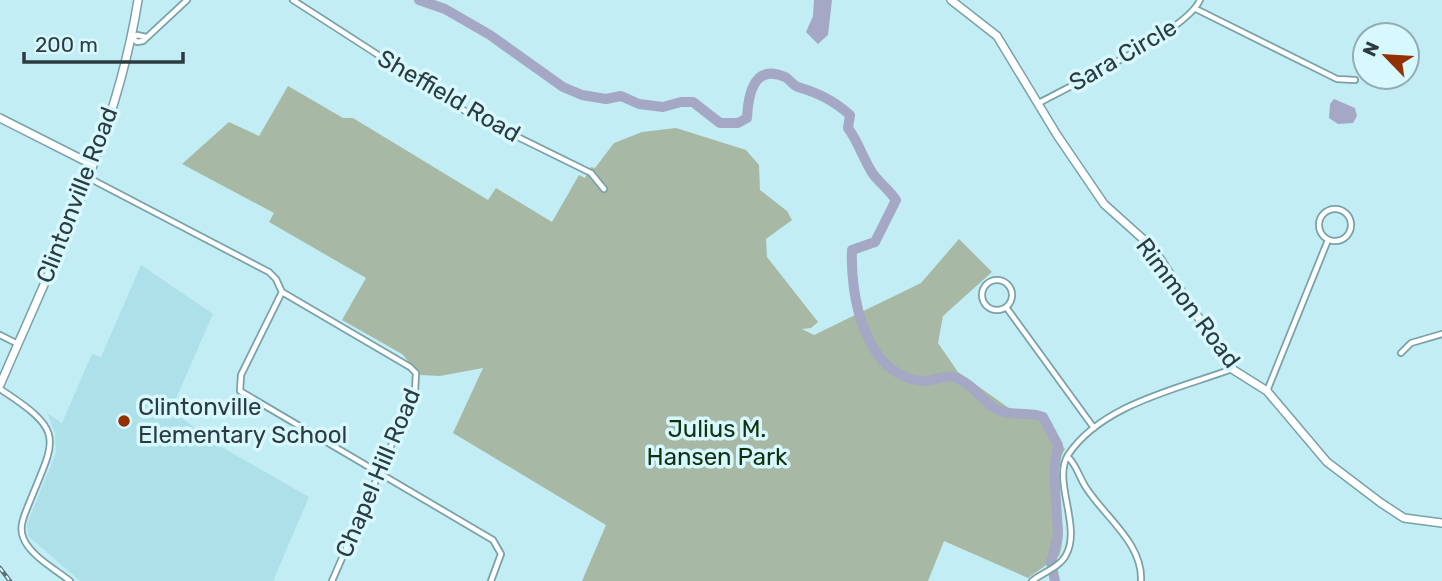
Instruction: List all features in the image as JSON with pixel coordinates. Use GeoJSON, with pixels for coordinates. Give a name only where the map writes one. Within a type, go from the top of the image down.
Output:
{"type":"FeatureCollection","features":[{"type":"Feature","properties":{"kind":"street","name":"Clintonville Road"},"geometry":{"type":"LineString","coordinates":[[0,387],[86,176],[132,38],[138,0]]}},
{"type":"Feature","properties":{"kind":"street"},"geometry":{"type":"LineString","coordinates":[[132,38],[136,35],[146,37],[174,15],[187,0]]}},
{"type":"Feature","properties":{"kind":"street","name":"Sheffield Road"},"geometry":{"type":"LineString","coordinates":[[293,0],[465,111],[591,173],[604,189]]}},
{"type":"Feature","properties":{"kind":"street","name":"Rimmon Road"},"geometry":{"type":"LineString","coordinates":[[951,0],[997,36],[1104,204],[1153,248],[1232,369],[1268,391],[1327,462],[1381,503],[1404,518],[1442,523]]}},
{"type":"Feature","properties":{"kind":"street","name":"Sara Circle"},"geometry":{"type":"LineString","coordinates":[[1039,103],[1173,28],[1196,9],[1200,0]]}},
{"type":"Feature","properties":{"kind":"street"},"geometry":{"type":"LineString","coordinates":[[1196,9],[1337,79],[1351,79]]}},
{"type":"Feature","properties":{"kind":"street"},"geometry":{"type":"LineString","coordinates":[[0,118],[90,164]]}},
{"type":"Feature","properties":{"kind":"street","name":"Chapel Hill Road"},"geometry":{"type":"LineString","coordinates":[[86,176],[269,272],[282,292],[416,373],[415,391],[332,581]]}},
{"type":"Feature","properties":{"kind":"street"},"geometry":{"type":"LineString","coordinates":[[1329,210],[1340,210],[1349,218],[1350,230],[1340,240],[1328,240],[1320,231],[1320,219],[1329,210]]}},
{"type":"Feature","properties":{"kind":"street"},"geometry":{"type":"LineString","coordinates":[[1268,391],[1328,240]]}},
{"type":"Feature","properties":{"kind":"street"},"geometry":{"type":"LineString","coordinates":[[1000,280],[1008,285],[1011,299],[1006,307],[992,309],[985,303],[982,293],[990,282],[1000,280]]}},
{"type":"Feature","properties":{"kind":"street"},"geometry":{"type":"LineString","coordinates":[[282,292],[241,375],[240,391],[497,543],[500,558],[491,581]]}},
{"type":"Feature","properties":{"kind":"street"},"geometry":{"type":"LineString","coordinates":[[1006,307],[1094,428]]}},
{"type":"Feature","properties":{"kind":"street"},"geometry":{"type":"LineString","coordinates":[[1401,353],[1411,342],[1442,334]]}},
{"type":"Feature","properties":{"kind":"street"},"geometry":{"type":"LineString","coordinates":[[0,335],[18,344]]}},
{"type":"Feature","properties":{"kind":"street"},"geometry":{"type":"LineString","coordinates":[[1032,581],[1059,563],[1066,555],[1071,537],[1064,470],[1067,456],[1094,428],[1127,408],[1232,369]]}},
{"type":"Feature","properties":{"kind":"street"},"geometry":{"type":"LineString","coordinates":[[0,387],[37,414],[49,430],[50,453],[24,517],[22,534],[28,546],[69,581]]}},
{"type":"Feature","properties":{"kind":"street"},"geometry":{"type":"LineString","coordinates":[[1067,456],[1076,465],[1095,501],[1132,545],[1140,561],[1141,581]]}},
{"type":"Feature","properties":{"kind":"shaded area"},"geometry":{"type":"Polygon","coordinates":[[[814,0],[832,0],[828,35],[818,44],[806,32],[813,16],[814,0]]]}},
{"type":"Feature","properties":{"kind":"shaded area"},"geometry":{"type":"Polygon","coordinates":[[[1334,99],[1355,108],[1357,116],[1353,123],[1338,124],[1329,118],[1330,104],[1334,99]]]}},
{"type":"Feature","properties":{"kind":"shaded area","name":"Clintonville Elementary School"},"geometry":{"type":"Polygon","coordinates":[[[141,265],[213,314],[171,410],[218,445],[309,497],[273,581],[80,581],[28,536],[27,524],[56,453],[55,433],[47,413],[62,423],[92,354],[101,357],[141,265]]]}},
{"type":"Feature","properties":{"kind":"green space","name":"Julius M. Hansen Park"},"geometry":{"type":"Polygon","coordinates":[[[288,86],[343,118],[353,118],[488,200],[496,188],[552,222],[579,175],[585,178],[591,167],[595,168],[614,143],[642,132],[676,128],[746,150],[759,165],[760,190],[787,211],[792,220],[766,239],[767,257],[818,322],[811,328],[802,329],[814,335],[921,283],[959,239],[992,272],[943,316],[938,343],[958,372],[1006,406],[1015,412],[1039,413],[1065,449],[1057,474],[1063,529],[1059,556],[1028,578],[944,541],[928,581],[582,581],[606,525],[453,433],[483,368],[440,376],[420,375],[402,354],[342,320],[366,278],[269,222],[274,213],[182,164],[229,122],[259,136],[288,86]]]}},
{"type":"Feature","properties":{"kind":"waterway"},"geometry":{"type":"LineString","coordinates":[[419,0],[445,9],[490,35],[563,87],[582,95],[606,99],[621,96],[639,104],[663,107],[693,102],[720,123],[738,123],[747,118],[754,84],[766,74],[774,74],[838,105],[850,115],[848,128],[875,177],[896,200],[875,242],[852,250],[854,288],[864,330],[886,364],[902,375],[922,381],[946,377],[960,379],[996,409],[1043,417],[1058,445],[1054,470],[1058,534],[1051,562],[1055,581]]}},
{"type":"Feature","properties":{"kind":"railway"},"geometry":{"type":"LineString","coordinates":[[0,568],[10,581]]}},
{"type":"Feature","properties":{"kind":"place","name":"Clintonville Elementary School"},"geometry":{"type":"Point","coordinates":[124,421]}}]}
